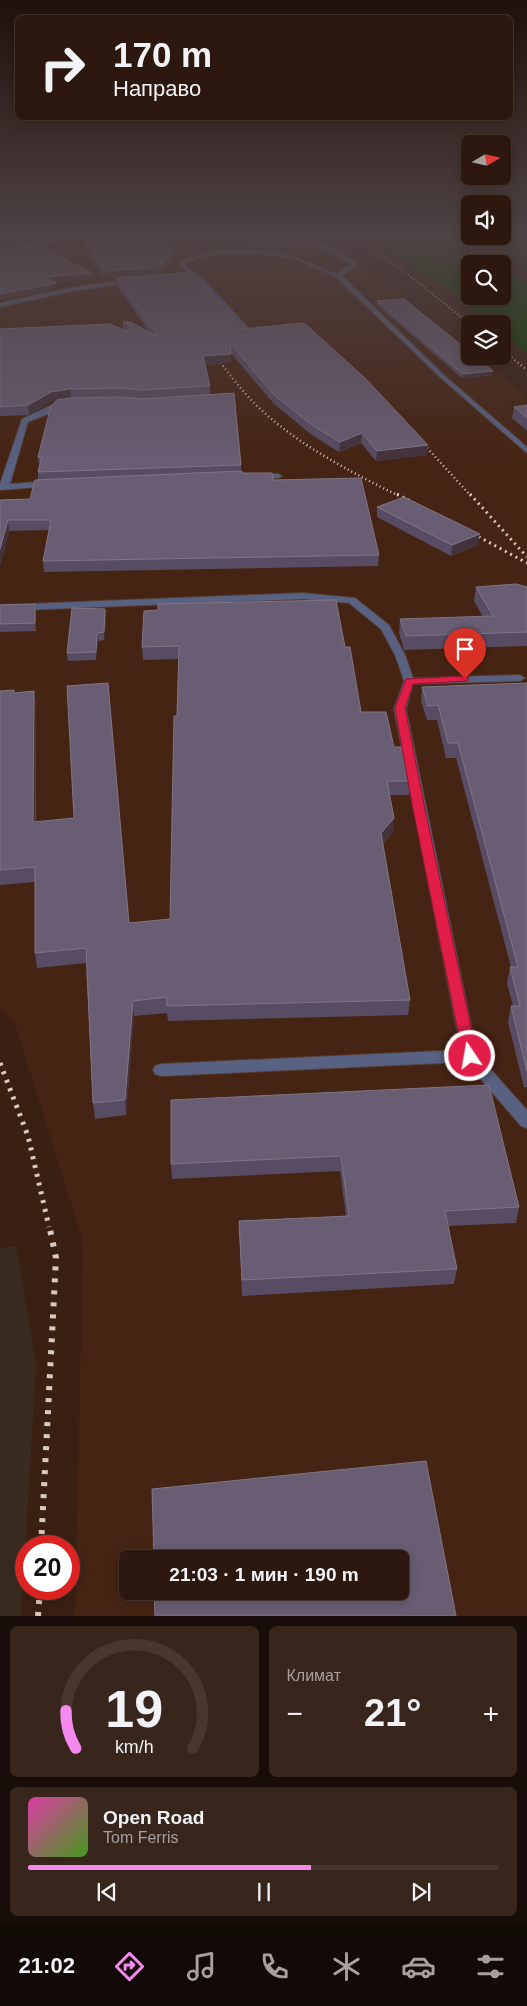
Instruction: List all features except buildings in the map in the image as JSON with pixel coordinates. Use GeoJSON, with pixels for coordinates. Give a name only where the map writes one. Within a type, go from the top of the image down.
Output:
{"type":"FeatureCollection","features":[{"type":"Feature","properties":{"kind":"street"},"geometry":{"type":"LineString","coordinates":[[228,309],[251,334]]}},
{"type":"Feature","properties":{"kind":"street"},"geometry":{"type":"LineString","coordinates":[[373,309],[443,377],[527,451]]}},
{"type":"Feature","properties":{"kind":"street"},"geometry":{"type":"LineString","coordinates":[[63,484],[2,487],[24,421],[44,413],[55,406],[72,402]]}},
{"type":"Feature","properties":{"kind":"street"},"geometry":{"type":"LineString","coordinates":[[249,477],[278,476]]}},
{"type":"Feature","properties":{"kind":"street"},"geometry":{"type":"LineString","coordinates":[[0,608],[304,596],[352,600],[385,627],[400,654],[409,681],[400,708],[470,1056],[527,1121]]}},
{"type":"Feature","properties":{"kind":"street"},"geometry":{"type":"LineString","coordinates":[[409,681],[520,678]]}},
{"type":"Feature","properties":{"kind":"street"},"geometry":{"type":"LineString","coordinates":[[161,1070],[470,1056]]}},
{"type":"Feature","properties":{"kind":"shaded area"},"geometry":{"type":"Polygon","coordinates":[[[0,309],[419,309],[461,343],[461,365],[489,365],[527,396],[527,1616],[75,1616],[75,1600],[80,1600],[80,1535],[77,1535],[83,1242],[15,1024],[0,1008],[0,309]]]}},
{"type":"Feature","properties":{"kind":"shaded area"},"geometry":{"type":"Polygon","coordinates":[[[16,1246],[36,1366],[26,1535],[15,1535],[15,1600],[22,1600],[21,1616],[0,1616],[0,1248],[16,1246]]]}},
{"type":"Feature","properties":{"kind":"green space"},"geometry":{"type":"Polygon","coordinates":[[[473,309],[527,309],[527,353],[511,340],[511,315],[480,315],[473,309]]]}},
{"type":"Feature","properties":{"kind":"railway"},"geometry":{"type":"LineString","coordinates":[[452,309],[461,317]]}},
{"type":"Feature","properties":{"kind":"railway"},"geometry":{"type":"LineString","coordinates":[[213,353],[251,400],[289,433],[343,467],[399,496]]}},
{"type":"Feature","properties":{"kind":"railway"},"geometry":{"type":"LineString","coordinates":[[511,357],[527,370]]}},
{"type":"Feature","properties":{"kind":"railway"},"geometry":{"type":"LineString","coordinates":[[419,439],[471,496]]}},
{"type":"Feature","properties":{"kind":"railway"},"geometry":{"type":"LineString","coordinates":[[397,494],[414,503]]}},
{"type":"Feature","properties":{"kind":"railway"},"geometry":{"type":"LineString","coordinates":[[470,494],[527,557]]}},
{"type":"Feature","properties":{"kind":"railway"},"geometry":{"type":"LineString","coordinates":[[468,531],[527,563]]}},
{"type":"Feature","properties":{"kind":"railway"},"geometry":{"type":"LineString","coordinates":[[0,1063],[28,1136],[49,1227]]}},
{"type":"Feature","properties":{"kind":"railway"},"geometry":{"type":"LineString","coordinates":[[42,1535],[56,1258],[49,1225]]}},
{"type":"Feature","properties":{"kind":"railway"},"geometry":{"type":"LineString","coordinates":[[38,1616],[39,1600]]}},
{"type":"Feature","properties":{"kind":"route"},"geometry":{"type":"LineString","coordinates":[[465,679],[409,681],[400,708],[470,1056]]}}]}
